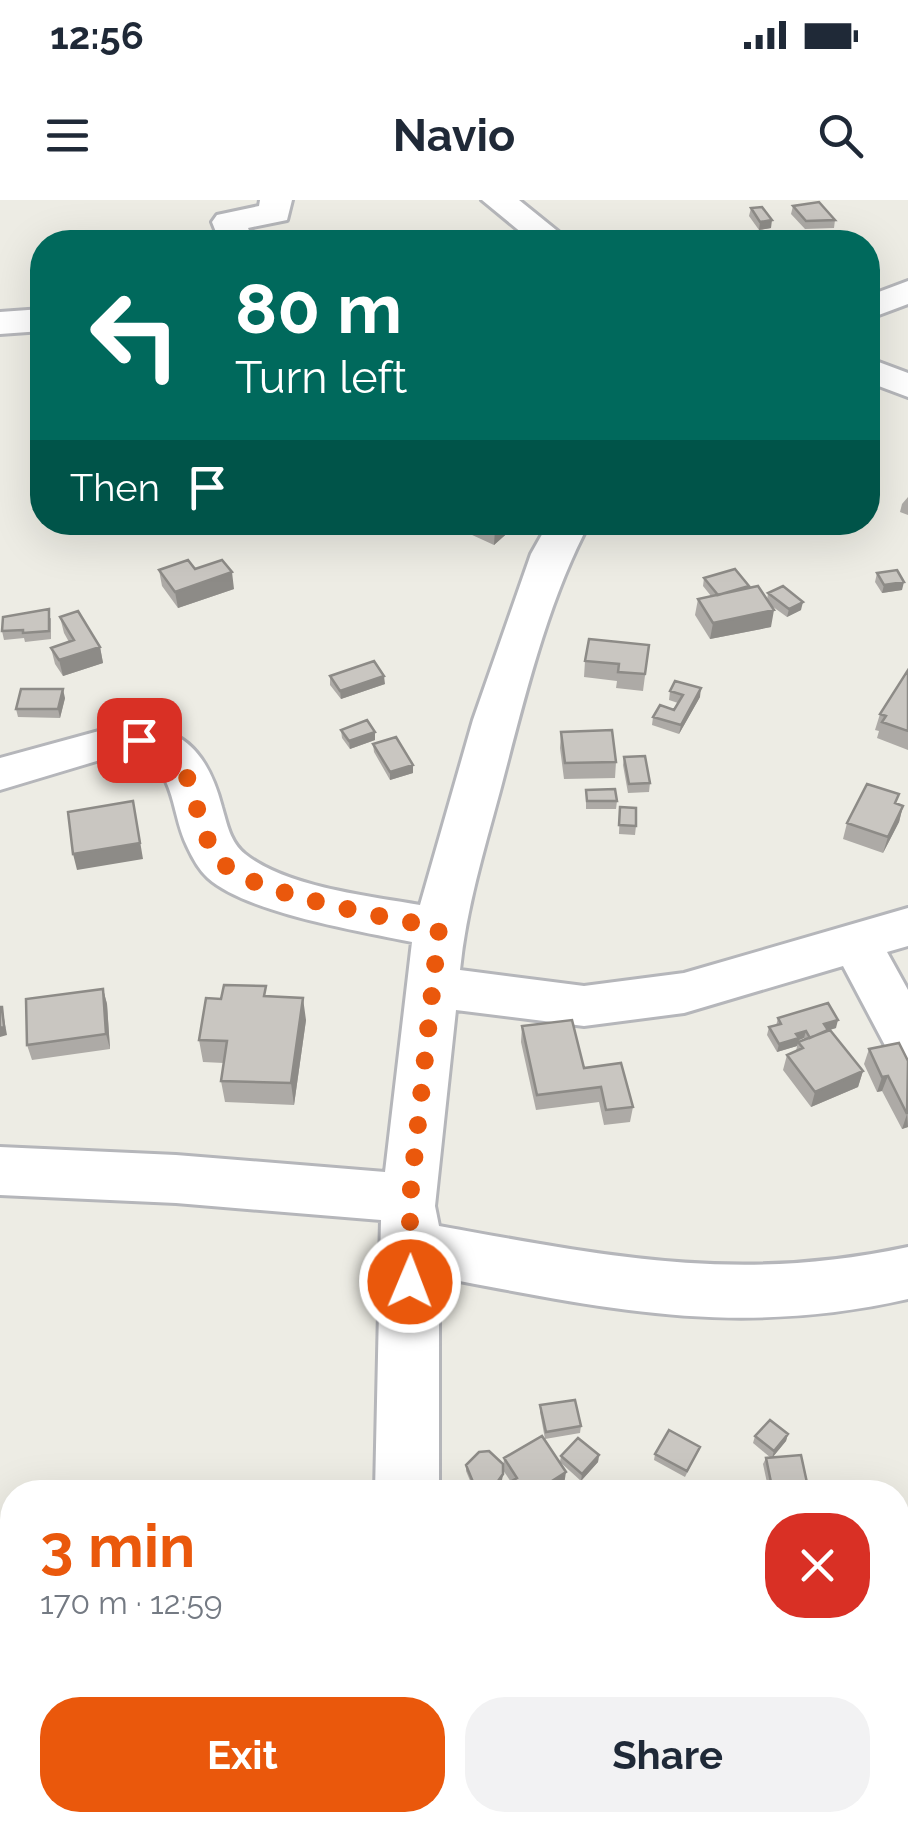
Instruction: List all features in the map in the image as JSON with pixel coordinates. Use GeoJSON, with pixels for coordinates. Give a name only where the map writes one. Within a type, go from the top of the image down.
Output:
{"type":"FeatureCollection","features":[{"type":"Feature","properties":{"kind":"street"},"geometry":{"type":"LineString","coordinates":[[233,230],[230,222],[275,213],[276,200]]}},
{"type":"Feature","properties":{"kind":"street"},"geometry":{"type":"LineString","coordinates":[[498,200],[538,230]]}},
{"type":"Feature","properties":{"kind":"street"},"geometry":{"type":"LineString","coordinates":[[880,304],[908,291]]}},
{"type":"Feature","properties":{"kind":"street"},"geometry":{"type":"LineString","coordinates":[[0,323],[30,318]]}},
{"type":"Feature","properties":{"kind":"street"},"geometry":{"type":"LineString","coordinates":[[880,374],[908,386]]}},
{"type":"Feature","properties":{"kind":"street"},"geometry":{"type":"LineString","coordinates":[[407,1480],[410,1222],[439,928],[496,720],[552,554],[563,535]]}},
{"type":"Feature","properties":{"kind":"street"},"geometry":{"type":"LineString","coordinates":[[0,774],[95,746],[139,740],[160,743],[172,753],[192,784],[203,834],[213,851],[244,878],[341,908],[439,928]]}},
{"type":"Feature","properties":{"kind":"street"},"geometry":{"type":"LineString","coordinates":[[432,987],[584,1006],[684,993],[908,926]]}},
{"type":"Feature","properties":{"kind":"street"},"geometry":{"type":"LineString","coordinates":[[856,943],[908,1038]]}},
{"type":"Feature","properties":{"kind":"street"},"geometry":{"type":"LineString","coordinates":[[0,1171],[176,1178],[410,1222],[564,1277],[727,1295],[861,1287],[908,1273]]}},
{"type":"Feature","properties":{"kind":"building"},"geometry":{"type":"Polygon","coordinates":[[[819,202],[835,220],[806,221],[793,206],[819,202]]]}},
{"type":"Feature","properties":{"kind":"building"},"geometry":{"type":"Polygon","coordinates":[[[762,207],[772,220],[760,222],[751,208],[762,207]]]}},
{"type":"Feature","properties":{"kind":"building"},"geometry":{"type":"Polygon","coordinates":[[[188,560],[195,569],[222,560],[232,572],[175,592],[159,570],[188,560]]]}},
{"type":"Feature","properties":{"kind":"building"},"geometry":{"type":"Polygon","coordinates":[[[735,569],[749,586],[718,595],[704,578],[735,569]]]}},
{"type":"Feature","properties":{"kind":"building"},"geometry":{"type":"Polygon","coordinates":[[[897,570],[904,582],[884,585],[877,573],[897,570]]]}},
{"type":"Feature","properties":{"kind":"building"},"geometry":{"type":"Polygon","coordinates":[[[758,586],[774,610],[713,623],[698,599],[758,586]]]}},
{"type":"Feature","properties":{"kind":"building"},"geometry":{"type":"Polygon","coordinates":[[[783,586],[803,602],[789,609],[768,593],[783,586]]]}},
{"type":"Feature","properties":{"kind":"building"},"geometry":{"type":"Polygon","coordinates":[[[49,609],[49,631],[2,631],[3,617],[49,609]]]}},
{"type":"Feature","properties":{"kind":"building"},"geometry":{"type":"Polygon","coordinates":[[[78,611],[100,647],[59,660],[51,648],[74,640],[60,617],[78,611]]]}},
{"type":"Feature","properties":{"kind":"building"},"geometry":{"type":"Polygon","coordinates":[[[589,639],[649,645],[645,674],[618,672],[619,664],[585,661],[589,639]]]}},
{"type":"Feature","properties":{"kind":"building"},"geometry":{"type":"Polygon","coordinates":[[[374,661],[384,676],[340,691],[330,676],[374,661]]]}},
{"type":"Feature","properties":{"kind":"building"},"geometry":{"type":"Polygon","coordinates":[[[908,670],[908,731],[882,722],[886,716],[880,714],[908,670]]]}},
{"type":"Feature","properties":{"kind":"building"},"geometry":{"type":"Polygon","coordinates":[[[675,681],[701,688],[681,725],[653,717],[660,705],[674,710],[683,695],[670,691],[675,681]]]}},
{"type":"Feature","properties":{"kind":"building"},"geometry":{"type":"Polygon","coordinates":[[[21,689],[63,689],[58,709],[16,709],[21,689]]]}},
{"type":"Feature","properties":{"kind":"building"},"geometry":{"type":"Polygon","coordinates":[[[367,720],[375,732],[349,741],[341,730],[367,720]]]}},
{"type":"Feature","properties":{"kind":"building"},"geometry":{"type":"Polygon","coordinates":[[[612,730],[616,762],[565,763],[561,732],[612,730]]]}},
{"type":"Feature","properties":{"kind":"building"},"geometry":{"type":"Polygon","coordinates":[[[396,737],[413,765],[390,772],[373,744],[396,737]]]}},
{"type":"Feature","properties":{"kind":"building"},"geometry":{"type":"Polygon","coordinates":[[[645,756],[650,783],[629,784],[624,757],[645,756]]]}},
{"type":"Feature","properties":{"kind":"building"},"geometry":{"type":"Polygon","coordinates":[[[867,784],[899,794],[895,803],[903,806],[888,837],[847,823],[867,784]]]}},
{"type":"Feature","properties":{"kind":"building"},"geometry":{"type":"Polygon","coordinates":[[[615,789],[617,801],[587,801],[586,790],[615,789]]]}},
{"type":"Feature","properties":{"kind":"building"},"geometry":{"type":"Polygon","coordinates":[[[133,801],[140,843],[73,854],[68,812],[133,801]]]}},
{"type":"Feature","properties":{"kind":"building"},"geometry":{"type":"Polygon","coordinates":[[[620,807],[636,808],[636,826],[619,825],[620,807]]]}},
{"type":"Feature","properties":{"kind":"building"},"geometry":{"type":"Polygon","coordinates":[[[224,985],[266,986],[264,996],[303,998],[291,1083],[221,1081],[227,1041],[199,1040],[206,998],[221,999],[224,985]]]}},
{"type":"Feature","properties":{"kind":"building"},"geometry":{"type":"Polygon","coordinates":[[[103,989],[106,1034],[27,1045],[26,999],[103,989]]]}},
{"type":"Feature","properties":{"kind":"building"},"geometry":{"type":"Polygon","coordinates":[[[828,1003],[838,1020],[824,1024],[828,1030],[810,1038],[806,1031],[796,1034],[799,1038],[779,1044],[769,1027],[781,1024],[778,1018],[828,1003]]]}},
{"type":"Feature","properties":{"kind":"building"},"geometry":{"type":"Polygon","coordinates":[[[572,1020],[584,1068],[621,1063],[633,1107],[606,1110],[601,1087],[537,1095],[522,1026],[572,1020]]]}},
{"type":"Feature","properties":{"kind":"building"},"geometry":{"type":"Polygon","coordinates":[[[830,1030],[863,1071],[815,1092],[787,1055],[803,1048],[798,1042],[830,1030]]]}},
{"type":"Feature","properties":{"kind":"building"},"geometry":{"type":"Polygon","coordinates":[[[899,1043],[908,1061],[907,1114],[869,1049],[899,1043]]]}},
{"type":"Feature","properties":{"kind":"building"},"geometry":{"type":"Polygon","coordinates":[[[575,1400],[581,1426],[546,1432],[540,1405],[575,1400]]]}},
{"type":"Feature","properties":{"kind":"building"},"geometry":{"type":"Polygon","coordinates":[[[770,1420],[788,1434],[774,1451],[755,1436],[770,1420]]]}},
{"type":"Feature","properties":{"kind":"building"},"geometry":{"type":"Polygon","coordinates":[[[669,1430],[700,1447],[687,1471],[655,1454],[669,1430]]]}},
{"type":"Feature","properties":{"kind":"building"},"geometry":{"type":"Polygon","coordinates":[[[542,1436],[566,1472],[553,1480],[514,1480],[517,1478],[504,1458],[542,1436]]]}},
{"type":"Feature","properties":{"kind":"building"},"geometry":{"type":"Polygon","coordinates":[[[578,1438],[599,1455],[582,1474],[561,1456],[578,1438]]]}},
{"type":"Feature","properties":{"kind":"building"},"geometry":{"type":"Polygon","coordinates":[[[489,1451],[503,1464],[499,1480],[472,1480],[466,1465],[479,1452],[489,1451]]]}},
{"type":"Feature","properties":{"kind":"building"},"geometry":{"type":"Polygon","coordinates":[[[801,1455],[806,1480],[771,1480],[766,1458],[801,1455]]]}},
{"type":"Feature","properties":{"kind":"route"},"geometry":{"type":"LineString","coordinates":[[139,740],[160,743],[172,753],[192,784],[203,834],[226,866],[244,878],[341,908],[439,928],[410,1198],[410,1282]]}}]}
